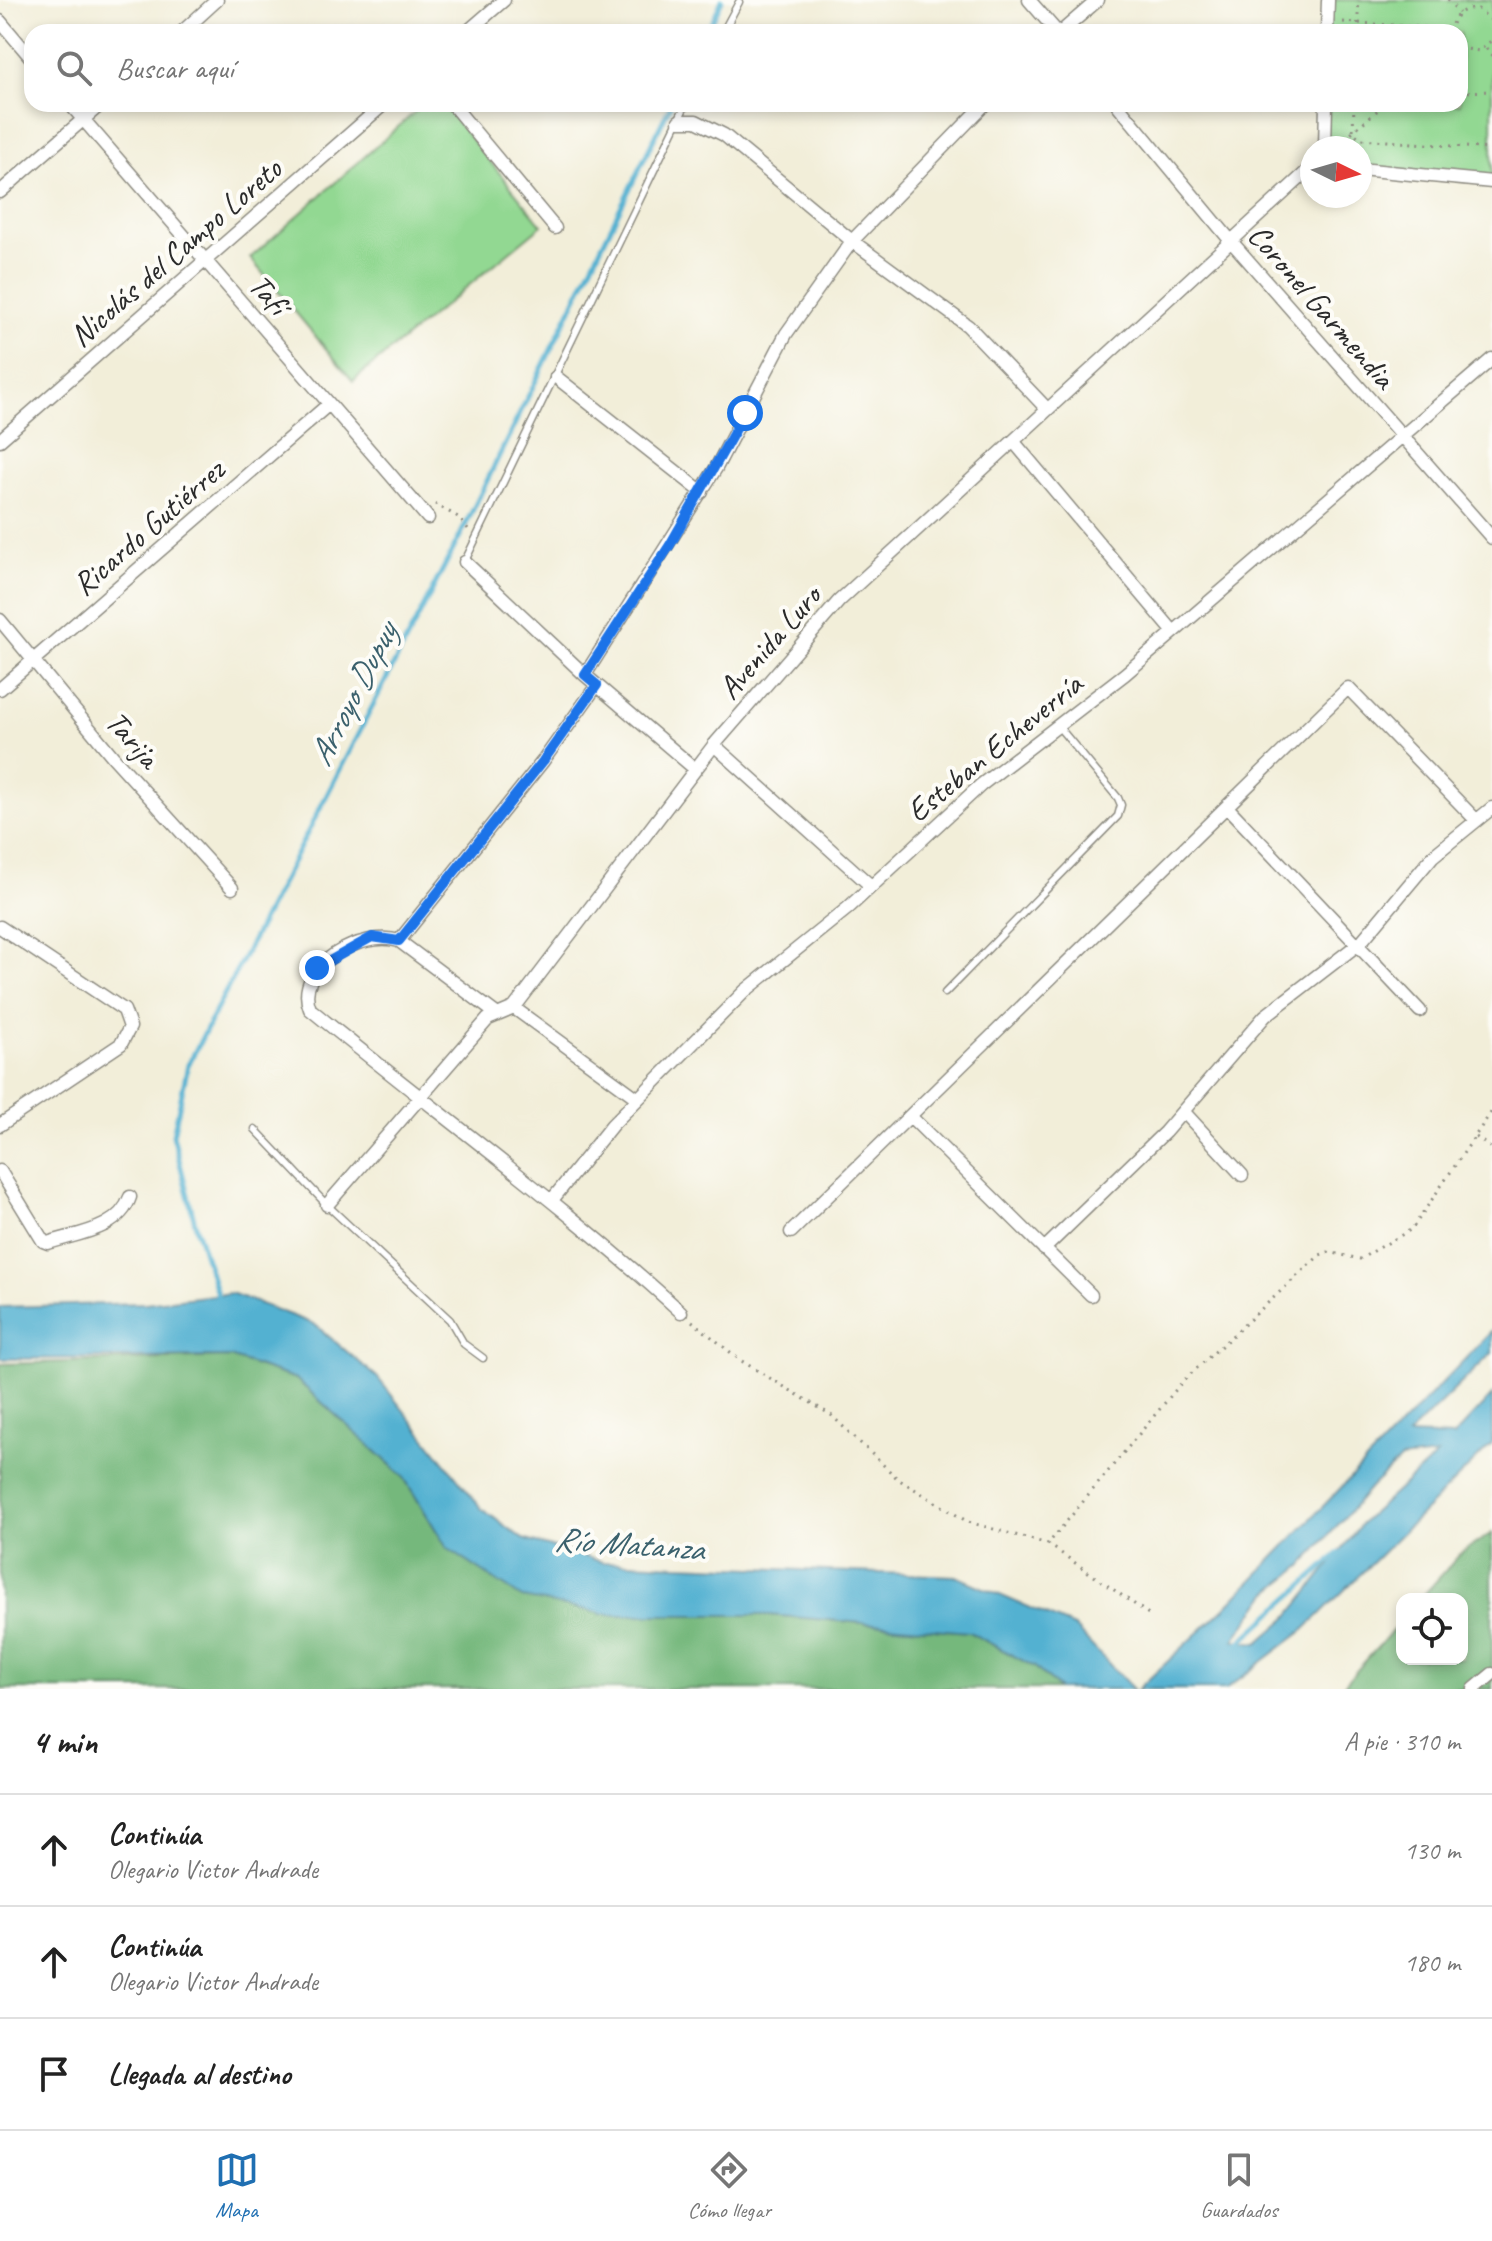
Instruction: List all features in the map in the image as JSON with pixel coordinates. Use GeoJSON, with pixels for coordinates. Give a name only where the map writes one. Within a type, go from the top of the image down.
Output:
{"type":"FeatureCollection","features":[{"type":"Feature","properties":{"kind":"street"},"geometry":{"type":"LineString","coordinates":[[191,24],[217,0]]}},
{"type":"Feature","properties":{"kind":"street"},"geometry":{"type":"LineString","coordinates":[[1029,0],[1052,24]]}},
{"type":"Feature","properties":{"kind":"street"},"geometry":{"type":"LineString","coordinates":[[1069,24],[1098,0]]}},
{"type":"Feature","properties":{"kind":"street"},"geometry":{"type":"LineString","coordinates":[[1328,0],[1328,24]]}},
{"type":"Feature","properties":{"kind":"street"},"geometry":{"type":"LineString","coordinates":[[476,24],[499,2]]}},
{"type":"Feature","properties":{"kind":"street"},"geometry":{"type":"LineString","coordinates":[[0,21],[24,50]]}},
{"type":"Feature","properties":{"kind":"street","name":"Tafí"},"geometry":{"type":"LineString","coordinates":[[77,112],[148,189],[205,260],[428,518]]}},
{"type":"Feature","properties":{"kind":"street"},"geometry":{"type":"LineString","coordinates":[[0,192],[92,112]]}},
{"type":"Feature","properties":{"kind":"street","name":"Nicolás del Campo Loreto"},"geometry":{"type":"LineString","coordinates":[[0,440],[375,112]]}},
{"type":"Feature","properties":{"kind":"street"},"geometry":{"type":"LineString","coordinates":[[459,112],[555,228]]}},
{"type":"Feature","properties":{"kind":"street"},"geometry":{"type":"LineString","coordinates":[[585,675],[735,436],[779,344],[852,241],[977,112]]}},
{"type":"Feature","properties":{"kind":"street","name":"Coronel Garmendia"},"geometry":{"type":"LineString","coordinates":[[1124,112],[1230,240],[1492,538]]}},
{"type":"Feature","properties":{"kind":"street"},"geometry":{"type":"LineString","coordinates":[[1325,136],[1326,112]]}},
{"type":"Feature","properties":{"kind":"street"},"geometry":{"type":"LineString","coordinates":[[679,121],[696,121],[724,135],[852,241],[968,326],[1047,409]]}},
{"type":"Feature","properties":{"kind":"street"},"geometry":{"type":"LineString","coordinates":[[1372,170],[1492,182]]}},
{"type":"Feature","properties":{"kind":"street","name":"Avenida Luro"},"geometry":{"type":"LineString","coordinates":[[514,1008],[714,745],[850,589],[1300,178]]}},
{"type":"Feature","properties":{"kind":"street","name":"Esteban Echeverría"},"geometry":{"type":"LineString","coordinates":[[552,1200],[637,1098],[718,1015],[871,886],[981,785],[1125,674],[1172,630],[1492,359]]}},
{"type":"Feature","properties":{"kind":"street"},"geometry":{"type":"LineString","coordinates":[[556,377],[702,492]]}},
{"type":"Feature","properties":{"kind":"street","name":"Ricardo Gutiérrez"},"geometry":{"type":"LineString","coordinates":[[0,689],[329,404]]}},
{"type":"Feature","properties":{"kind":"street"},"geometry":{"type":"LineString","coordinates":[[1014,442],[1172,630]]}},
{"type":"Feature","properties":{"kind":"street"},"geometry":{"type":"LineString","coordinates":[[465,562],[585,675],[695,769]]}},
{"type":"Feature","properties":{"kind":"street","name":"Tarija"},"geometry":{"type":"LineString","coordinates":[[0,620],[114,758],[232,888]]}},
{"type":"Feature","properties":{"kind":"street"},"geometry":{"type":"LineString","coordinates":[[399,941],[543,761],[597,685]]}},
{"type":"Feature","properties":{"kind":"street"},"geometry":{"type":"LineString","coordinates":[[791,1232],[1348,688],[1476,820]]}},
{"type":"Feature","properties":{"kind":"street"},"geometry":{"type":"LineString","coordinates":[[714,745],[871,886]]}},
{"type":"Feature","properties":{"kind":"street"},"geometry":{"type":"LineString","coordinates":[[1227,807],[1420,1011]]}},
{"type":"Feature","properties":{"kind":"street"},"geometry":{"type":"LineString","coordinates":[[1044,1249],[1165,1132],[1265,1016],[1358,945],[1433,856],[1492,808]]}},
{"type":"Feature","properties":{"kind":"street"},"geometry":{"type":"LineString","coordinates":[[0,927],[124,1010],[130,1027],[121,1044],[0,1125]]}},
{"type":"Feature","properties":{"kind":"street"},"geometry":{"type":"LineString","coordinates":[[495,1013],[399,941],[372,937],[317,968],[306,992],[310,1009],[552,1200],[681,1312]]}},
{"type":"Feature","properties":{"kind":"street"},"geometry":{"type":"LineString","coordinates":[[327,1205],[495,1013],[514,1008],[637,1098]]}},
{"type":"Feature","properties":{"kind":"street"},"geometry":{"type":"LineString","coordinates":[[1183,1111],[1242,1175]]}},
{"type":"Feature","properties":{"kind":"street"},"geometry":{"type":"LineString","coordinates":[[910,1116],[1091,1295]]}},
{"type":"Feature","properties":{"kind":"street"},"geometry":{"type":"LineString","coordinates":[[0,1171],[43,1241],[48,1243],[120,1218],[130,1197]]}},
{"type":"Feature","properties":{"kind":"street"},"geometry":{"type":"LineString","coordinates":[[1474,1689],[1492,1674]]}},
{"type":"Feature","properties":{"kind":"lane"},"geometry":{"type":"LineString","coordinates":[[727,24],[739,2]]}},
{"type":"Feature","properties":{"kind":"lane"},"geometry":{"type":"LineString","coordinates":[[465,562],[683,112]]}},
{"type":"Feature","properties":{"kind":"lane"},"geometry":{"type":"LineString","coordinates":[[945,993],[1118,816],[1121,805],[1118,798],[1058,726]]}},
{"type":"Feature","properties":{"kind":"lane"},"geometry":{"type":"LineString","coordinates":[[255,1129],[327,1205],[450,1320],[464,1344],[483,1358]]}},
{"type":"Feature","properties":{"kind":"path"},"geometry":{"type":"LineString","coordinates":[[1358,23],[1359,0]]}},
{"type":"Feature","properties":{"kind":"path"},"geometry":{"type":"LineString","coordinates":[[1448,0],[1459,13]]}},
{"type":"Feature","properties":{"kind":"path"},"geometry":{"type":"LineString","coordinates":[[1454,24],[1459,13],[1474,8],[1491,17]]}},
{"type":"Feature","properties":{"kind":"path"},"geometry":{"type":"LineString","coordinates":[[1350,24],[1378,24]]}},
{"type":"Feature","properties":{"kind":"path"},"geometry":{"type":"LineString","coordinates":[[1468,51],[1486,48],[1492,40]]}},
{"type":"Feature","properties":{"kind":"path"},"geometry":{"type":"LineString","coordinates":[[1486,48],[1492,56]]}},
{"type":"Feature","properties":{"kind":"path"},"geometry":{"type":"LineString","coordinates":[[1468,92],[1492,91]]}},
{"type":"Feature","properties":{"kind":"path"},"geometry":{"type":"LineString","coordinates":[[1353,132],[1354,112]]}},
{"type":"Feature","properties":{"kind":"path"},"geometry":{"type":"LineString","coordinates":[[1348,136],[1376,112]]}},
{"type":"Feature","properties":{"kind":"path"},"geometry":{"type":"LineString","coordinates":[[1353,132],[1361,139],[1492,149]]}},
{"type":"Feature","properties":{"kind":"path"},"geometry":{"type":"LineString","coordinates":[[458,517],[471,531]]}},
{"type":"Feature","properties":{"kind":"path"},"geometry":{"type":"LineString","coordinates":[[1048,1544],[1183,1381],[1320,1255],[1328,1252],[1360,1259],[1412,1229],[1492,1111]]}},
{"type":"Feature","properties":{"kind":"path"},"geometry":{"type":"LineString","coordinates":[[1474,1136],[1492,1149]]}},
{"type":"Feature","properties":{"kind":"path"},"geometry":{"type":"LineString","coordinates":[[681,1312],[740,1360],[831,1415],[898,1479],[968,1522],[1048,1544],[1150,1615]]}},
{"type":"Feature","properties":{"kind":"green space"},"geometry":{"type":"Polygon","coordinates":[[[1328,0],[1492,0],[1492,182],[1372,170],[1372,136],[1325,136],[1326,112],[1468,112],[1468,24],[1327,24],[1328,0]]]}},
{"type":"Feature","properties":{"kind":"green space"},"geometry":{"type":"Polygon","coordinates":[[[415,112],[450,112],[542,225],[353,381],[250,258],[415,112]]]}},
{"type":"Feature","properties":{"kind":"green space"},"geometry":{"type":"Polygon","coordinates":[[[230,1357],[296,1379],[403,1476],[447,1548],[612,1615],[769,1615],[969,1632],[1035,1667],[1059,1689],[0,1689],[0,1364],[230,1357]]]}},
{"type":"Feature","properties":{"kind":"green space"},"geometry":{"type":"Polygon","coordinates":[[[1492,1533],[1492,1689],[1340,1689],[1396,1627],[1396,1665],[1468,1665],[1468,1593],[1425,1593],[1462,1552],[1492,1533]]]}},
{"type":"Feature","properties":{"kind":"water"},"geometry":{"type":"Polygon","coordinates":[[[231,1293],[314,1324],[377,1377],[482,1509],[523,1539],[603,1562],[956,1576],[1074,1627],[1133,1689],[1059,1689],[1035,1667],[969,1632],[769,1615],[612,1615],[522,1598],[447,1548],[403,1476],[296,1379],[230,1357],[0,1359],[0,1307],[145,1303],[231,1293]]]}},
{"type":"Feature","properties":{"kind":"water"},"geometry":{"type":"Polygon","coordinates":[[[1492,1331],[1492,1353],[1408,1435],[1453,1437],[1492,1395],[1492,1444],[1304,1630],[1226,1689],[1138,1689],[1225,1608],[1492,1331]],[[1437,1455],[1401,1459],[1371,1487],[1302,1566],[1268,1593],[1234,1640],[1258,1643],[1288,1617],[1365,1520],[1437,1455]]]}},
{"type":"Feature","properties":{"kind":"waterway","name":"Arroyo Dupuy"},"geometry":{"type":"LineString","coordinates":[[711,24],[722,0]]}},
{"type":"Feature","properties":{"kind":"waterway","name":"Arroyo Dupuy"},"geometry":{"type":"LineString","coordinates":[[219,1300],[197,1231],[173,1135],[188,1065],[460,536],[667,112]]}},
{"type":"Feature","properties":{"kind":"waterway"},"geometry":{"type":"LineString","coordinates":[[1237,1645],[1339,1553]]}},
{"type":"Feature","properties":{"kind":"route"},"geometry":{"type":"LineString","coordinates":[[317,968],[358,942],[372,937],[399,941],[556,745],[580,705],[597,685],[585,675],[670,545],[735,436],[745,413]]}},
{"type":"Feature","properties":{"kind":"water label","name":"Río Matanza"},"geometry":{"type":"Point","coordinates":[629,1543]}}]}
